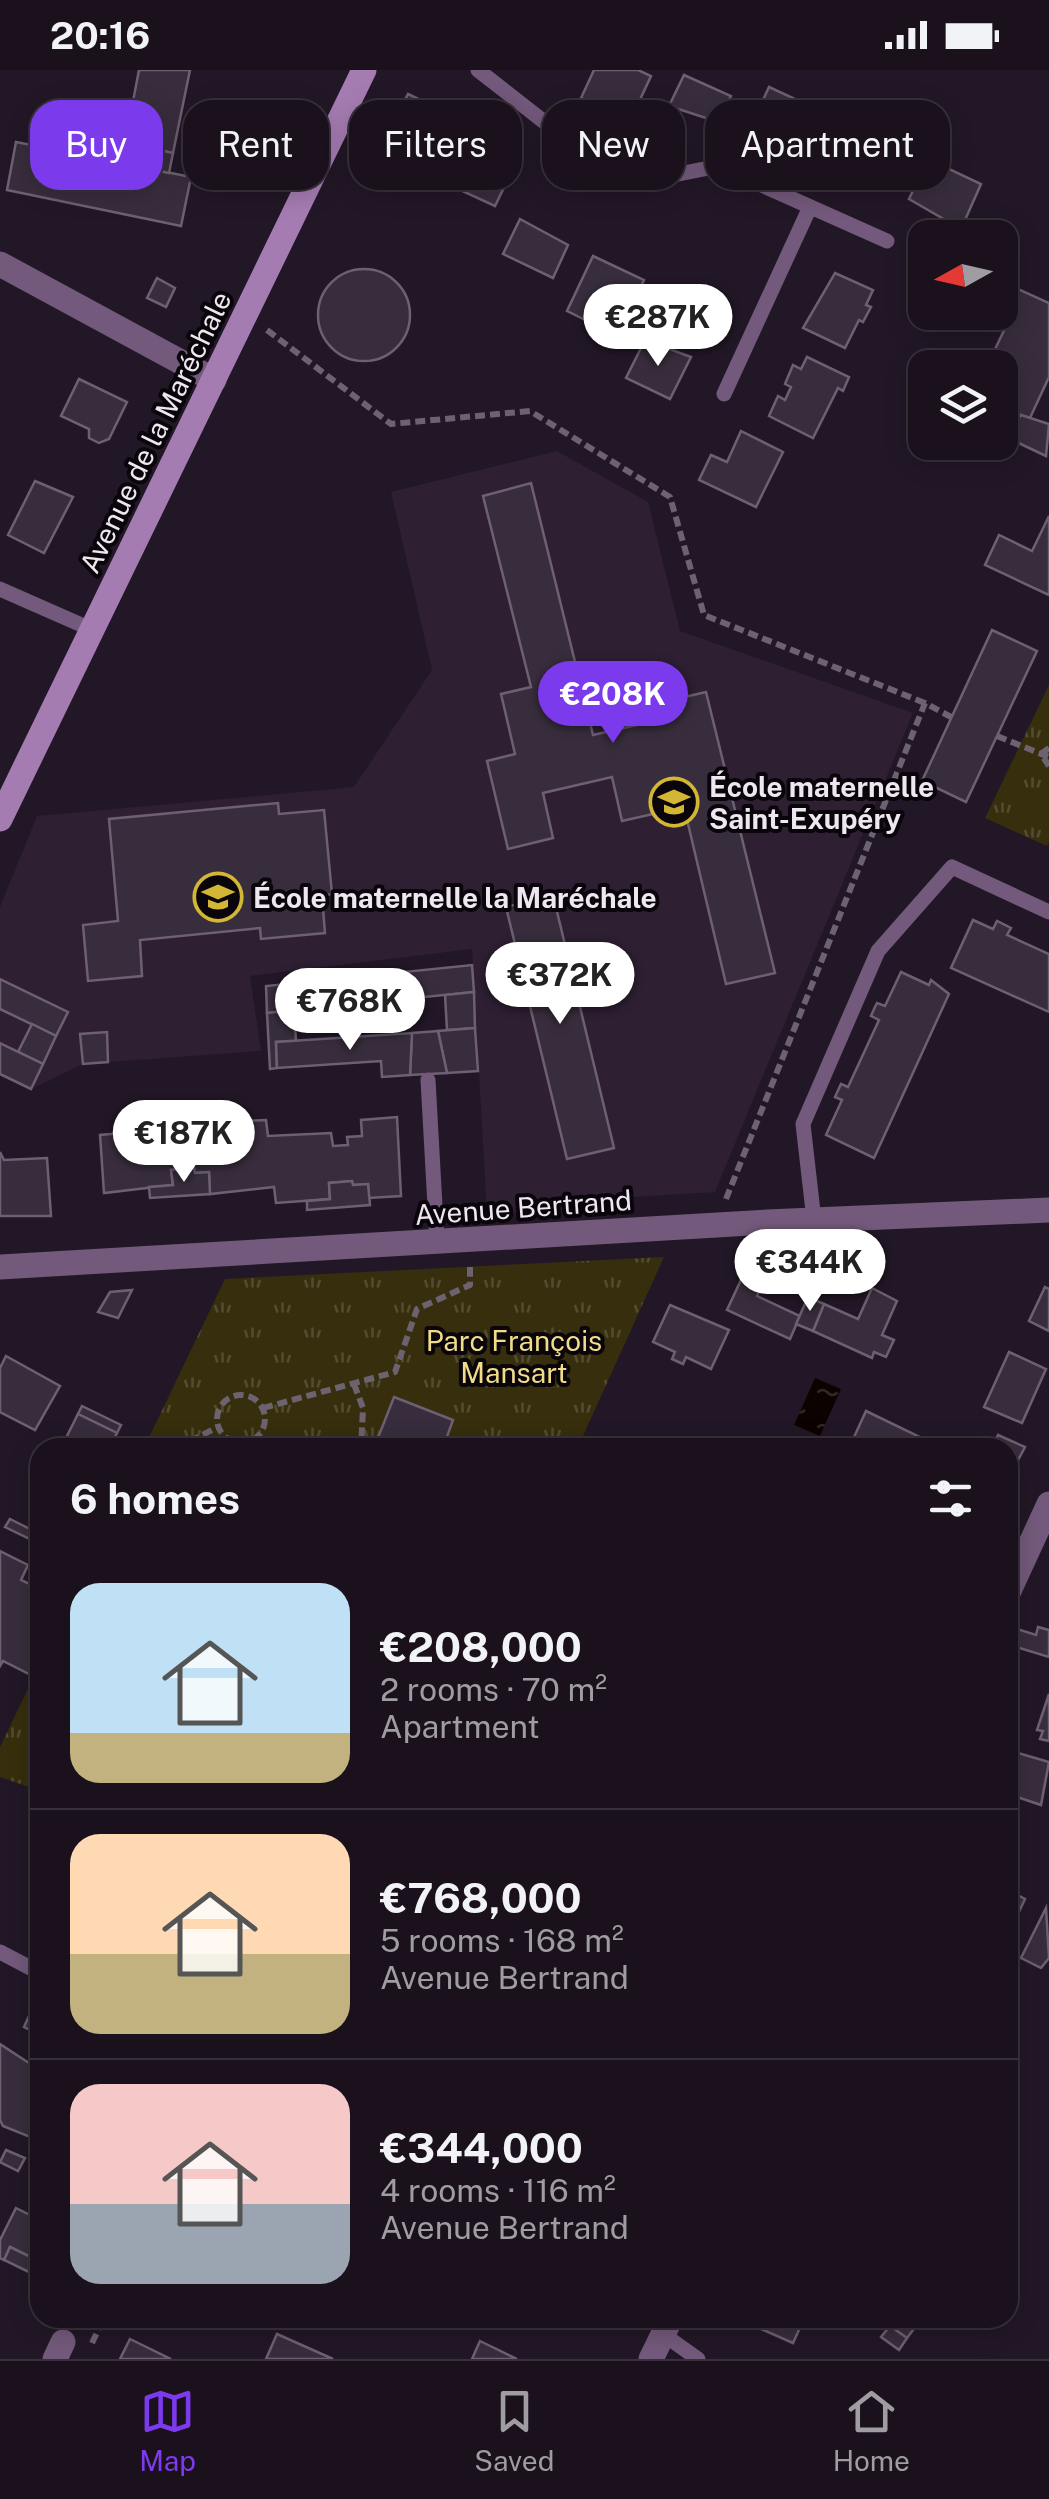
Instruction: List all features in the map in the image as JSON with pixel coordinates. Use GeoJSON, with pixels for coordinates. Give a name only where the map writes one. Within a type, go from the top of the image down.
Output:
{"type":"FeatureCollection","features":[{"type":"Feature","properties":{"kind":"street","name":"Avenue de la Maréchale"},"geometry":{"type":"LineString","coordinates":[[0,819],[10,776],[92,630],[364,70]]}},
{"type":"Feature","properties":{"kind":"street"},"geometry":{"type":"LineString","coordinates":[[0,264],[214,380]]}},
{"type":"Feature","properties":{"kind":"street","name":"Avenue Bertrand"},"geometry":{"type":"LineString","coordinates":[[0,1267],[715,1225],[1049,1210]]}},
{"type":"Feature","properties":{"kind":"street"},"geometry":{"type":"LineString","coordinates":[[1018,1571],[1049,1504]]}},
{"type":"Feature","properties":{"kind":"street"},"geometry":{"type":"LineString","coordinates":[[652,2359],[666,2328]]}},
{"type":"Feature","properties":{"kind":"lane"},"geometry":{"type":"LineString","coordinates":[[478,70],[603,168],[638,182],[719,166],[887,241]]}},
{"type":"Feature","properties":{"kind":"lane"},"geometry":{"type":"LineString","coordinates":[[724,394],[810,207]]}},
{"type":"Feature","properties":{"kind":"lane"},"geometry":{"type":"LineString","coordinates":[[0,589],[92,630]]}},
{"type":"Feature","properties":{"kind":"lane"},"geometry":{"type":"LineString","coordinates":[[814,1220],[803,1124],[878,951],[952,867],[1049,912]]}},
{"type":"Feature","properties":{"kind":"lane"},"geometry":{"type":"LineString","coordinates":[[428,1080],[436,1242]]}},
{"type":"Feature","properties":{"kind":"lane"},"geometry":{"type":"LineString","coordinates":[[0,1952],[30,1968]]}},
{"type":"Feature","properties":{"kind":"lane"},"geometry":{"type":"LineString","coordinates":[[669,2328],[698,2359]]}},
{"type":"Feature","properties":{"kind":"path"},"geometry":{"type":"LineString","coordinates":[[246,314],[392,424],[530,412],[670,497],[704,615],[952,717]]}},
{"type":"Feature","properties":{"kind":"path"},"geometry":{"type":"LineString","coordinates":[[715,1225],[925,703]]}},
{"type":"Feature","properties":{"kind":"path"},"geometry":{"type":"LineString","coordinates":[[997,736],[1045,756],[1049,766]]}},
{"type":"Feature","properties":{"kind":"path"},"geometry":{"type":"LineString","coordinates":[[1045,756],[1049,748]]}},
{"type":"Feature","properties":{"kind":"path"},"geometry":{"type":"LineString","coordinates":[[263,1408],[396,1372],[416,1309],[470,1286],[469,1241]]}},
{"type":"Feature","properties":{"kind":"path"},"geometry":{"type":"LineString","coordinates":[[354,1384],[363,1408],[362,1438]]}},
{"type":"Feature","properties":{"kind":"path"},"geometry":{"type":"LineString","coordinates":[[226,1438],[218,1427],[218,1411],[228,1398],[252,1397],[263,1408],[265,1423],[257,1438]]}},
{"type":"Feature","properties":{"kind":"path"},"geometry":{"type":"LineString","coordinates":[[196,1438],[218,1427]]}},
{"type":"Feature","properties":{"kind":"shaded area"},"geometry":{"type":"Polygon","coordinates":[[[557,451],[648,502],[680,631],[913,713],[715,1192],[600,1199],[592,1208],[487,1214],[472,949],[250,976],[261,1051],[83,1064],[31,1089],[0,1074],[0,907],[37,816],[354,787],[432,670],[391,492],[557,451]]]}},
{"type":"Feature","properties":{"kind":"green space"},"geometry":{"type":"Polygon","coordinates":[[[1049,685],[1049,841],[1047,846],[985,818],[1049,685]]]}},
{"type":"Feature","properties":{"kind":"green space","name":"Parc François Mansart"},"geometry":{"type":"Polygon","coordinates":[[[664,1257],[582,1438],[149,1438],[225,1279],[664,1257]]]}},
{"type":"Feature","properties":{"kind":"green space"},"geometry":{"type":"Polygon","coordinates":[[[30,1685],[30,1788],[0,1777],[0,1747],[30,1685]]]}},
{"type":"Feature","properties":{"kind":"water"},"geometry":{"type":"Polygon","coordinates":[[[815,1378],[841,1389],[820,1436],[794,1425],[815,1378]]]}},
{"type":"Feature","properties":{"kind":"building"},"geometry":{"type":"Polygon","coordinates":[[[139,70],[190,70],[173,153],[163,151],[163,100],[133,100],[139,70]]]}},
{"type":"Feature","properties":{"kind":"building"},"geometry":{"type":"Polygon","coordinates":[[[594,70],[638,70],[651,76],[640,100],[581,98],[594,70]]]}},
{"type":"Feature","properties":{"kind":"building"},"geometry":{"type":"Polygon","coordinates":[[[684,75],[731,96],[729,100],[705,100],[705,118],[685,111],[685,100],[672,100],[684,75]]]}},
{"type":"Feature","properties":{"kind":"building"},"geometry":{"type":"Polygon","coordinates":[[[769,87],[797,100],[763,100],[769,87]]]}},
{"type":"Feature","properties":{"kind":"building"},"geometry":{"type":"Polygon","coordinates":[[[16,142],[30,145],[30,190],[163,190],[163,171],[183,175],[183,190],[188,190],[181,226],[7,190],[16,142]]]}},
{"type":"Feature","properties":{"kind":"building"},"geometry":{"type":"Polygon","coordinates":[[[163,151],[173,153],[169,173],[163,172],[163,151]]]}},
{"type":"Feature","properties":{"kind":"building"},"geometry":{"type":"Polygon","coordinates":[[[950,169],[981,184],[965,220],[945,220],[909,199],[913,190],[950,190],[950,169]]]}},
{"type":"Feature","properties":{"kind":"building"},"geometry":{"type":"Polygon","coordinates":[[[460,190],[503,190],[495,206],[460,190]]]}},
{"type":"Feature","properties":{"kind":"building"},"geometry":{"type":"Polygon","coordinates":[[[520,219],[568,245],[553,278],[503,254],[520,219]]]}},
{"type":"Feature","properties":{"kind":"building"},"geometry":{"type":"Polygon","coordinates":[[[593,256],[644,280],[616,335],[567,311],[593,256]]]}},
{"type":"Feature","properties":{"kind":"building"},"geometry":{"type":"Polygon","coordinates":[[[364,269],[381,273],[396,283],[406,298],[410,315],[406,332],[396,347],[381,357],[364,361],[347,357],[332,347],[322,332],[318,315],[322,298],[332,283],[347,273],[364,269]]]}},
{"type":"Feature","properties":{"kind":"building"},"geometry":{"type":"Polygon","coordinates":[[[835,273],[873,290],[866,305],[871,307],[863,322],[859,320],[845,348],[803,328],[835,273]]]}},
{"type":"Feature","properties":{"kind":"building"},"geometry":{"type":"Polygon","coordinates":[[[157,278],[175,288],[166,307],[147,298],[157,278]]]}},
{"type":"Feature","properties":{"kind":"building"},"geometry":{"type":"Polygon","coordinates":[[[1018,289],[1049,303],[1049,377],[1030,418],[1021,415],[1018,420],[1018,350],[995,350],[1004,330],[1018,330],[1018,289]]]}},
{"type":"Feature","properties":{"kind":"building"},"geometry":{"type":"Polygon","coordinates":[[[645,340],[691,357],[670,399],[626,378],[645,340]]]}},
{"type":"Feature","properties":{"kind":"building"},"geometry":{"type":"Polygon","coordinates":[[[807,357],[849,377],[843,391],[838,388],[813,438],[769,416],[778,396],[785,400],[791,387],[785,384],[793,365],[801,369],[807,357]]]}},
{"type":"Feature","properties":{"kind":"building"},"geometry":{"type":"Polygon","coordinates":[[[79,379],[127,402],[109,439],[99,443],[89,438],[89,429],[61,416],[79,379]]]}},
{"type":"Feature","properties":{"kind":"building"},"geometry":{"type":"Polygon","coordinates":[[[1021,415],[1049,424],[1046,456],[1018,443],[1021,415]]]}},
{"type":"Feature","properties":{"kind":"building"},"geometry":{"type":"Polygon","coordinates":[[[741,431],[783,452],[756,507],[699,480],[711,455],[727,462],[741,431]]]}},
{"type":"Feature","properties":{"kind":"building"},"geometry":{"type":"Polygon","coordinates":[[[35,481],[73,497],[44,553],[8,535],[35,481]]]}},
{"type":"Feature","properties":{"kind":"building"},"geometry":{"type":"Polygon","coordinates":[[[531,483],[593,735],[663,719],[659,703],[706,692],[775,973],[726,984],[684,807],[622,821],[612,777],[543,793],[553,838],[508,849],[487,761],[515,754],[501,694],[531,687],[483,496],[531,483]]]}},
{"type":"Feature","properties":{"kind":"building"},"geometry":{"type":"Polygon","coordinates":[[[1049,516],[1049,595],[985,565],[999,535],[1032,551],[1049,516]]]}},
{"type":"Feature","properties":{"kind":"building"},"geometry":{"type":"Polygon","coordinates":[[[992,630],[1037,651],[966,802],[922,781],[992,630]]]}},
{"type":"Feature","properties":{"kind":"building"},"geometry":{"type":"Polygon","coordinates":[[[278,803],[279,814],[324,810],[332,894],[322,896],[325,933],[261,939],[260,928],[140,940],[142,976],[88,981],[83,925],[118,921],[109,819],[278,803]]]}},
{"type":"Feature","properties":{"kind":"building"},"geometry":{"type":"Polygon","coordinates":[[[553,895],[614,1148],[567,1159],[506,907],[553,895]]]}},
{"type":"Feature","properties":{"kind":"building"},"geometry":{"type":"Polygon","coordinates":[[[973,920],[993,929],[997,921],[1011,928],[1007,935],[1049,954],[1049,1012],[951,968],[973,920]]]}},
{"type":"Feature","properties":{"kind":"building"},"geometry":{"type":"Polygon","coordinates":[[[472,965],[474,992],[267,1013],[266,986],[472,965]]]}},
{"type":"Feature","properties":{"kind":"building"},"geometry":{"type":"Polygon","coordinates":[[[901,972],[929,985],[931,980],[949,994],[874,1158],[826,1135],[842,1100],[835,1097],[841,1084],[848,1087],[879,1020],[871,1016],[874,1009],[877,1003],[885,1006],[901,972]]]}},
{"type":"Feature","properties":{"kind":"building"},"geometry":{"type":"Polygon","coordinates":[[[0,979],[68,1012],[56,1036],[0,1009],[0,979]]]}},
{"type":"Feature","properties":{"kind":"building"},"geometry":{"type":"Polygon","coordinates":[[[474,992],[475,1028],[447,1030],[445,995],[474,992]]]}},
{"type":"Feature","properties":{"kind":"building"},"geometry":{"type":"Polygon","coordinates":[[[294,1010],[296,1041],[276,1042],[277,1068],[270,1069],[267,1013],[294,1010]]]}},
{"type":"Feature","properties":{"kind":"building"},"geometry":{"type":"Polygon","coordinates":[[[32,1024],[56,1036],[43,1064],[18,1052],[32,1024]]]}},
{"type":"Feature","properties":{"kind":"building"},"geometry":{"type":"Polygon","coordinates":[[[475,1028],[478,1071],[447,1073],[438,1031],[475,1028]]]}},
{"type":"Feature","properties":{"kind":"building"},"geometry":{"type":"Polygon","coordinates":[[[438,1031],[447,1073],[410,1075],[412,1033],[438,1031]]]}},
{"type":"Feature","properties":{"kind":"building"},"geometry":{"type":"Polygon","coordinates":[[[107,1032],[108,1062],[83,1064],[80,1034],[107,1032]]]}},
{"type":"Feature","properties":{"kind":"building"},"geometry":{"type":"Polygon","coordinates":[[[412,1033],[410,1075],[382,1077],[381,1061],[277,1068],[276,1042],[412,1033]]]}},
{"type":"Feature","properties":{"kind":"building"},"geometry":{"type":"Polygon","coordinates":[[[0,1043],[43,1064],[31,1089],[0,1074],[0,1043]]]}},
{"type":"Feature","properties":{"kind":"building"},"geometry":{"type":"Polygon","coordinates":[[[203,1117],[203,1123],[266,1120],[268,1136],[331,1133],[333,1146],[348,1145],[347,1137],[362,1136],[361,1120],[397,1117],[401,1196],[369,1198],[368,1184],[353,1185],[352,1181],[329,1183],[330,1199],[276,1203],[274,1187],[210,1194],[209,1172],[195,1173],[194,1168],[171,1170],[173,1185],[104,1193],[100,1135],[145,1131],[145,1137],[161,1136],[160,1127],[173,1126],[172,1120],[203,1117]]]}},
{"type":"Feature","properties":{"kind":"building"},"geometry":{"type":"Polygon","coordinates":[[[0,1152],[4,1160],[47,1158],[51,1216],[0,1216],[0,1152]]]}},
{"type":"Feature","properties":{"kind":"building"},"geometry":{"type":"Polygon","coordinates":[[[194,1168],[195,1173],[209,1172],[210,1194],[150,1198],[149,1187],[173,1185],[171,1170],[194,1168]]]}},
{"type":"Feature","properties":{"kind":"building"},"geometry":{"type":"Polygon","coordinates":[[[352,1181],[353,1185],[368,1184],[370,1205],[307,1210],[307,1201],[330,1199],[329,1183],[352,1181]]]}},
{"type":"Feature","properties":{"kind":"building"},"geometry":{"type":"Polygon","coordinates":[[[777,1251],[757,1296],[800,1316],[790,1339],[727,1310],[754,1252],[777,1251]]]}},
{"type":"Feature","properties":{"kind":"building"},"geometry":{"type":"Polygon","coordinates":[[[1045,1287],[1049,1289],[1049,1331],[1029,1321],[1045,1287]]]}},
{"type":"Feature","properties":{"kind":"building"},"geometry":{"type":"Polygon","coordinates":[[[872,1288],[897,1301],[882,1335],[894,1340],[886,1357],[874,1352],[872,1358],[813,1331],[824,1304],[858,1319],[872,1288]]]}},
{"type":"Feature","properties":{"kind":"building"},"geometry":{"type":"Polygon","coordinates":[[[132,1290],[118,1318],[98,1312],[110,1292],[132,1290]]]}},
{"type":"Feature","properties":{"kind":"building"},"geometry":{"type":"Polygon","coordinates":[[[808,1297],[824,1304],[813,1331],[796,1324],[808,1297]]]}},
{"type":"Feature","properties":{"kind":"building"},"geometry":{"type":"Polygon","coordinates":[[[670,1305],[729,1330],[711,1369],[686,1357],[683,1364],[672,1359],[675,1352],[653,1342],[670,1305]]]}},
{"type":"Feature","properties":{"kind":"building"},"geometry":{"type":"Polygon","coordinates":[[[1009,1352],[1046,1369],[1022,1423],[984,1407],[1009,1352]]]}},
{"type":"Feature","properties":{"kind":"building"},"geometry":{"type":"Polygon","coordinates":[[[6,1356],[60,1386],[35,1430],[0,1412],[0,1368],[6,1356]]]}},
{"type":"Feature","properties":{"kind":"building"},"geometry":{"type":"Polygon","coordinates":[[[394,1397],[453,1420],[447,1438],[378,1438],[394,1397]]]}},
{"type":"Feature","properties":{"kind":"building"},"geometry":{"type":"Polygon","coordinates":[[[82,1406],[121,1425],[117,1433],[78,1414],[82,1406]]]}},
{"type":"Feature","properties":{"kind":"building"},"geometry":{"type":"Polygon","coordinates":[[[866,1411],[922,1438],[854,1438],[866,1411]]]}},
{"type":"Feature","properties":{"kind":"building"},"geometry":{"type":"Polygon","coordinates":[[[78,1414],[117,1433],[114,1438],[66,1438],[78,1414]]]}},
{"type":"Feature","properties":{"kind":"building"},"geometry":{"type":"Polygon","coordinates":[[[10,1519],[30,1529],[30,1539],[5,1527],[10,1519]]]}},
{"type":"Feature","properties":{"kind":"building"},"geometry":{"type":"Polygon","coordinates":[[[0,1551],[28,1565],[21,1580],[30,1584],[30,1674],[3,1661],[0,1666],[0,1551]]]}},
{"type":"Feature","properties":{"kind":"building"},"geometry":{"type":"Polygon","coordinates":[[[1038,1627],[1049,1630],[1049,1657],[1018,1647],[1018,1629],[1036,1635],[1038,1627]]]}},
{"type":"Feature","properties":{"kind":"building"},"geometry":{"type":"Polygon","coordinates":[[[1049,1694],[1049,1741],[1040,1739],[1043,1731],[1037,1730],[1049,1694]]]}},
{"type":"Feature","properties":{"kind":"building"},"geometry":{"type":"Polygon","coordinates":[[[1018,1753],[1049,1762],[1041,1805],[1018,1797],[1018,1753]]]}},
{"type":"Feature","properties":{"kind":"building"},"geometry":{"type":"Polygon","coordinates":[[[1018,1895],[1025,1899],[1018,1914],[1018,1895]]]}},
{"type":"Feature","properties":{"kind":"building"},"geometry":{"type":"Polygon","coordinates":[[[1046,1908],[1049,1958],[1041,1968],[1021,1958],[1046,1908]]]}},
{"type":"Feature","properties":{"kind":"building"},"geometry":{"type":"Polygon","coordinates":[[[0,2044],[30,2063],[30,2137],[3,2126],[0,2044]]]}},
{"type":"Feature","properties":{"kind":"building"},"geometry":{"type":"Polygon","coordinates":[[[6,2150],[25,2158],[18,2171],[0,2162],[6,2150]]]}},
{"type":"Feature","properties":{"kind":"building"},"geometry":{"type":"Polygon","coordinates":[[[16,2208],[30,2215],[30,2257],[10,2247],[4,2260],[0,2258],[0,2240],[16,2208]]]}},
{"type":"Feature","properties":{"kind":"building"},"geometry":{"type":"Polygon","coordinates":[[[10,2247],[30,2257],[30,2273],[4,2260],[10,2247]]]}},
{"type":"Feature","properties":{"kind":"building"},"geometry":{"type":"Polygon","coordinates":[[[759,2328],[800,2328],[793,2343],[759,2328]]]}},
{"type":"Feature","properties":{"kind":"building"},"geometry":{"type":"Polygon","coordinates":[[[893,2328],[914,2328],[907,2338],[893,2328]]]}},
{"type":"Feature","properties":{"kind":"building"},"geometry":{"type":"Polygon","coordinates":[[[893,2328],[907,2338],[899,2350],[881,2337],[893,2328]]]}},
{"type":"Feature","properties":{"kind":"building"},"geometry":{"type":"Polygon","coordinates":[[[277,2334],[333,2359],[266,2359],[277,2334]]]}},
{"type":"Feature","properties":{"kind":"building"},"geometry":{"type":"Polygon","coordinates":[[[130,2339],[171,2359],[120,2359],[130,2339]]]}},
{"type":"Feature","properties":{"kind":"building"},"geometry":{"type":"Polygon","coordinates":[[[480,2341],[517,2359],[472,2359],[480,2341]]]}},
{"type":"Feature","properties":{"kind":"place","name":"École maternelle Saint-Exupéry"},"geometry":{"type":"Point","coordinates":[674,802]}},
{"type":"Feature","properties":{"kind":"place","name":"École maternelle la Maréchale"},"geometry":{"type":"Point","coordinates":[218,897]}}]}
